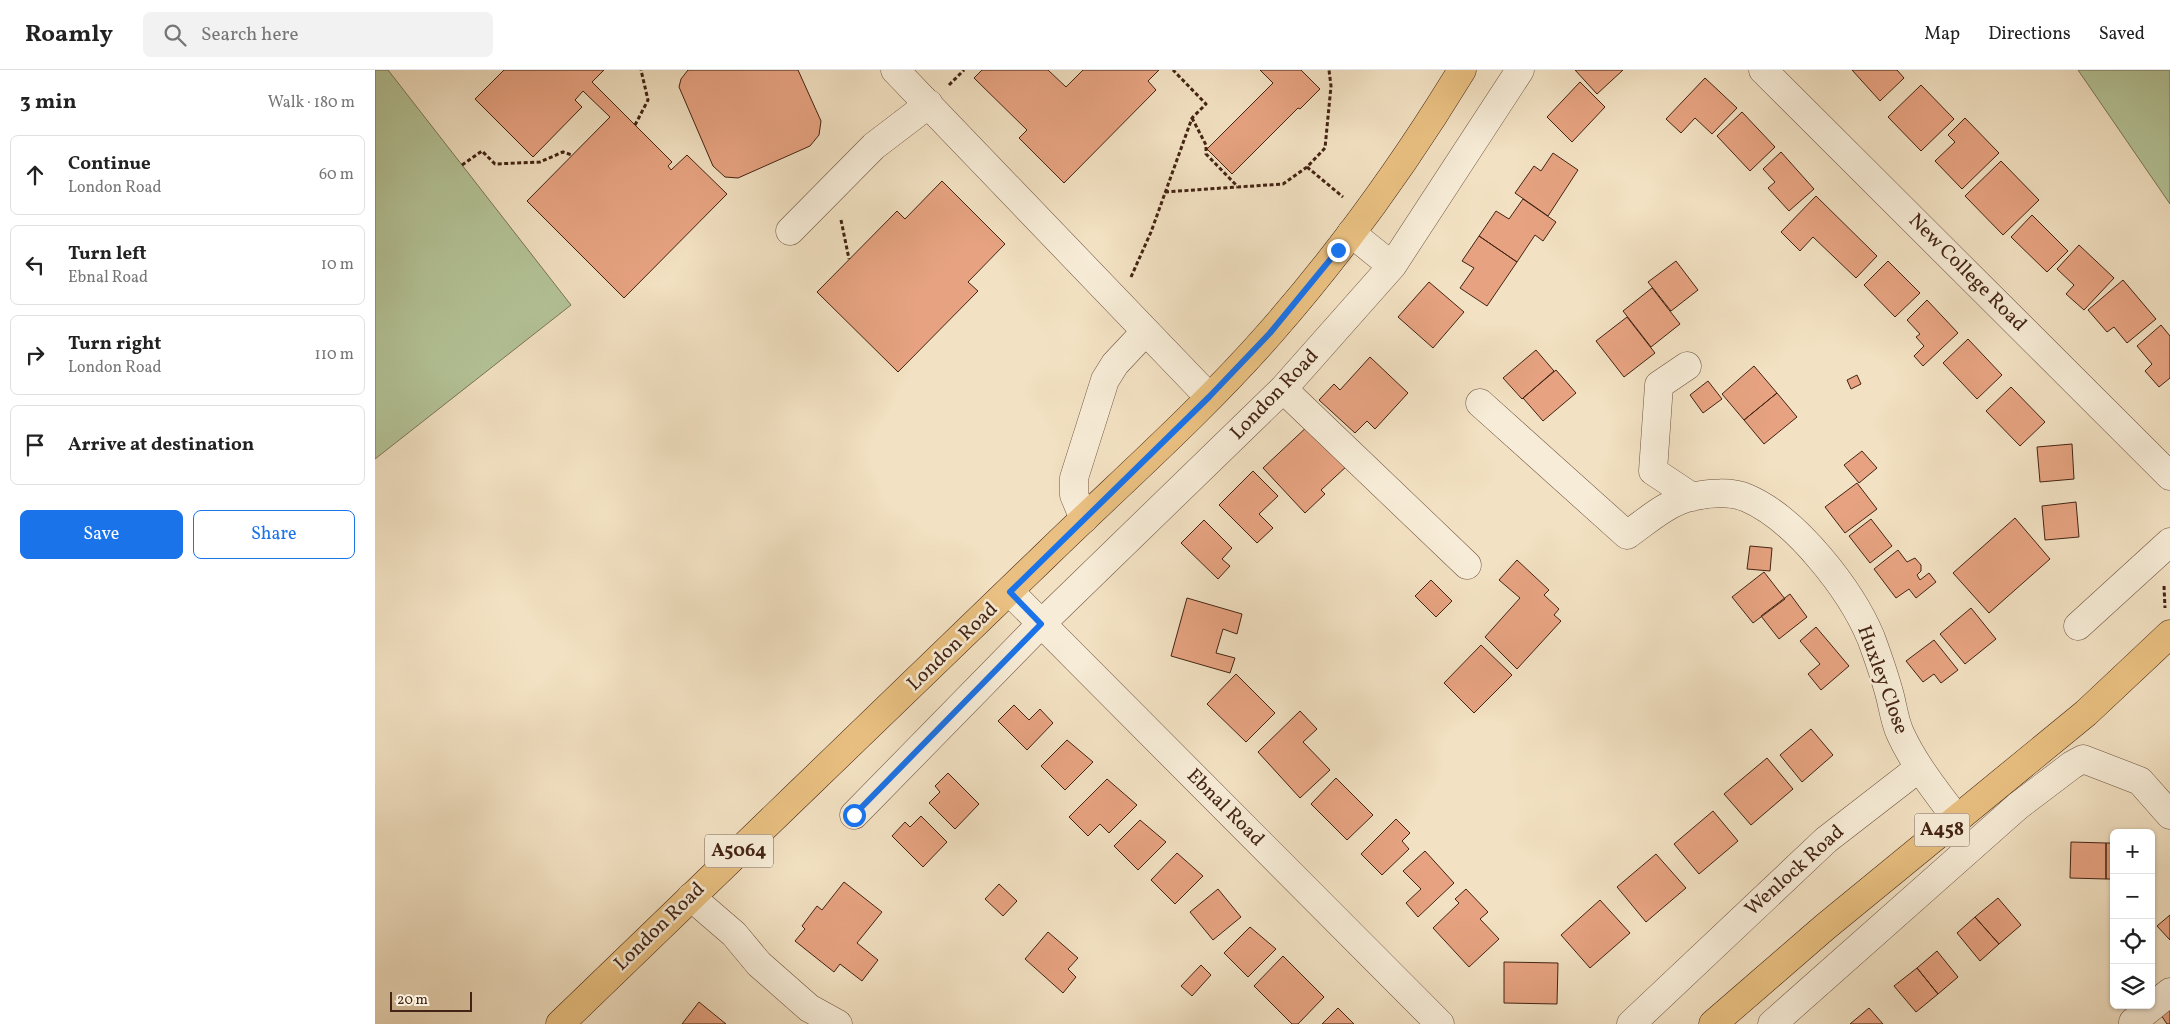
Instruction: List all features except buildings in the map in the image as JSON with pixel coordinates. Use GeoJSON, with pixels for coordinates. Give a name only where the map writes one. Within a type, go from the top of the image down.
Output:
{"type":"FeatureCollection","features":[{"type":"Feature","properties":{"kind":"main road","name":"London Road"},"geometry":{"type":"LineString","coordinates":[[560,1024],[1010,592],[1209,397],[1270,333],[1358,223],[1462,70]]}},
{"type":"Feature","properties":{"kind":"main road","name":"A458"},"geometry":{"type":"LineString","coordinates":[[1713,1024],[1825,926],[2086,713],[2170,634]]}},
{"type":"Feature","properties":{"kind":"street"},"geometry":{"type":"LineString","coordinates":[[895,70],[1209,397]]}},
{"type":"Feature","properties":{"kind":"street","name":"London Road"},"geometry":{"type":"LineString","coordinates":[[854,815],[1041,624],[1283,389],[1392,266],[1520,70]]}},
{"type":"Feature","properties":{"kind":"street","name":"New College Road"},"geometry":{"type":"LineString","coordinates":[[1763,70],[2170,476]]}},
{"type":"Feature","properties":{"kind":"street"},"geometry":{"type":"LineString","coordinates":[[790,231],[873,146],[929,104]]}},
{"type":"Feature","properties":{"kind":"street"},"geometry":{"type":"LineString","coordinates":[[1358,223],[1392,266]]}},
{"type":"Feature","properties":{"kind":"street"},"geometry":{"type":"LineString","coordinates":[[1084,519],[1074,495],[1074,478],[1105,380],[1115,364],[1145,332]]}},
{"type":"Feature","properties":{"kind":"street"},"geometry":{"type":"LineString","coordinates":[[1687,366],[1659,385],[1653,471],[1692,496]]}},
{"type":"Feature","properties":{"kind":"street"},"geometry":{"type":"LineString","coordinates":[[1283,389],[1467,565]]}},
{"type":"Feature","properties":{"kind":"street","name":"Huxley Close"},"geometry":{"type":"LineString","coordinates":[[1480,403],[1627,535],[1671,503],[1692,496],[1718,493],[1746,497],[1770,510],[1793,528],[1816,553],[1856,611],[1870,638],[1888,688],[1899,731],[1919,768]]}},
{"type":"Feature","properties":{"kind":"street"},"geometry":{"type":"LineString","coordinates":[[2078,626],[2170,542]]}},
{"type":"Feature","properties":{"kind":"street","name":"Ebnal Road"},"geometry":{"type":"LineString","coordinates":[[1010,592],[1440,1024]]}},
{"type":"Feature","properties":{"kind":"street"},"geometry":{"type":"LineString","coordinates":[[1772,1024],[2019,806],[2071,765],[2083,759],[2140,781],[2170,815]]}},
{"type":"Feature","properties":{"kind":"street"},"geometry":{"type":"LineString","coordinates":[[1919,768],[1956,818]]}},
{"type":"Feature","properties":{"kind":"street","name":"Wenlock Road"},"geometry":{"type":"LineString","coordinates":[[1631,1024],[1826,840],[1919,768]]}},
{"type":"Feature","properties":{"kind":"street"},"geometry":{"type":"LineString","coordinates":[[691,897],[734,934],[759,964],[809,1008],[838,1024]]}},
{"type":"Feature","properties":{"kind":"street"},"geometry":{"type":"LineString","coordinates":[[2133,1022],[2170,992]]}},
{"type":"Feature","properties":{"kind":"path"},"geometry":{"type":"LineString","coordinates":[[635,125],[648,100],[641,70]]}},
{"type":"Feature","properties":{"kind":"path"},"geometry":{"type":"LineString","coordinates":[[1116,298],[1133,274],[1192,118],[1206,104],[1173,70]]}},
{"type":"Feature","properties":{"kind":"path"},"geometry":{"type":"LineString","coordinates":[[1165,192],[1283,184],[1307,167],[1325,148],[1331,86],[1329,70]]}},
{"type":"Feature","properties":{"kind":"path"},"geometry":{"type":"LineString","coordinates":[[1192,118],[1206,145],[1206,154],[1238,187]]}},
{"type":"Feature","properties":{"kind":"path"},"geometry":{"type":"LineString","coordinates":[[462,165],[482,151],[495,164],[541,162],[563,152],[572,155]]}},
{"type":"Feature","properties":{"kind":"path"},"geometry":{"type":"LineString","coordinates":[[1307,167],[1358,223]]}},
{"type":"Feature","properties":{"kind":"green space"},"geometry":{"type":"Polygon","coordinates":[[[375,70],[388,70],[571,305],[375,459],[375,70]]]}},
{"type":"Feature","properties":{"kind":"green space"},"geometry":{"type":"Polygon","coordinates":[[[2078,70],[2170,70],[2170,204],[2078,70]]]}},
{"type":"Feature","properties":{"kind":"route"},"geometry":{"type":"LineString","coordinates":[[854,815],[1041,624],[1010,592],[1209,397],[1270,333],[1338,250]]}}]}
